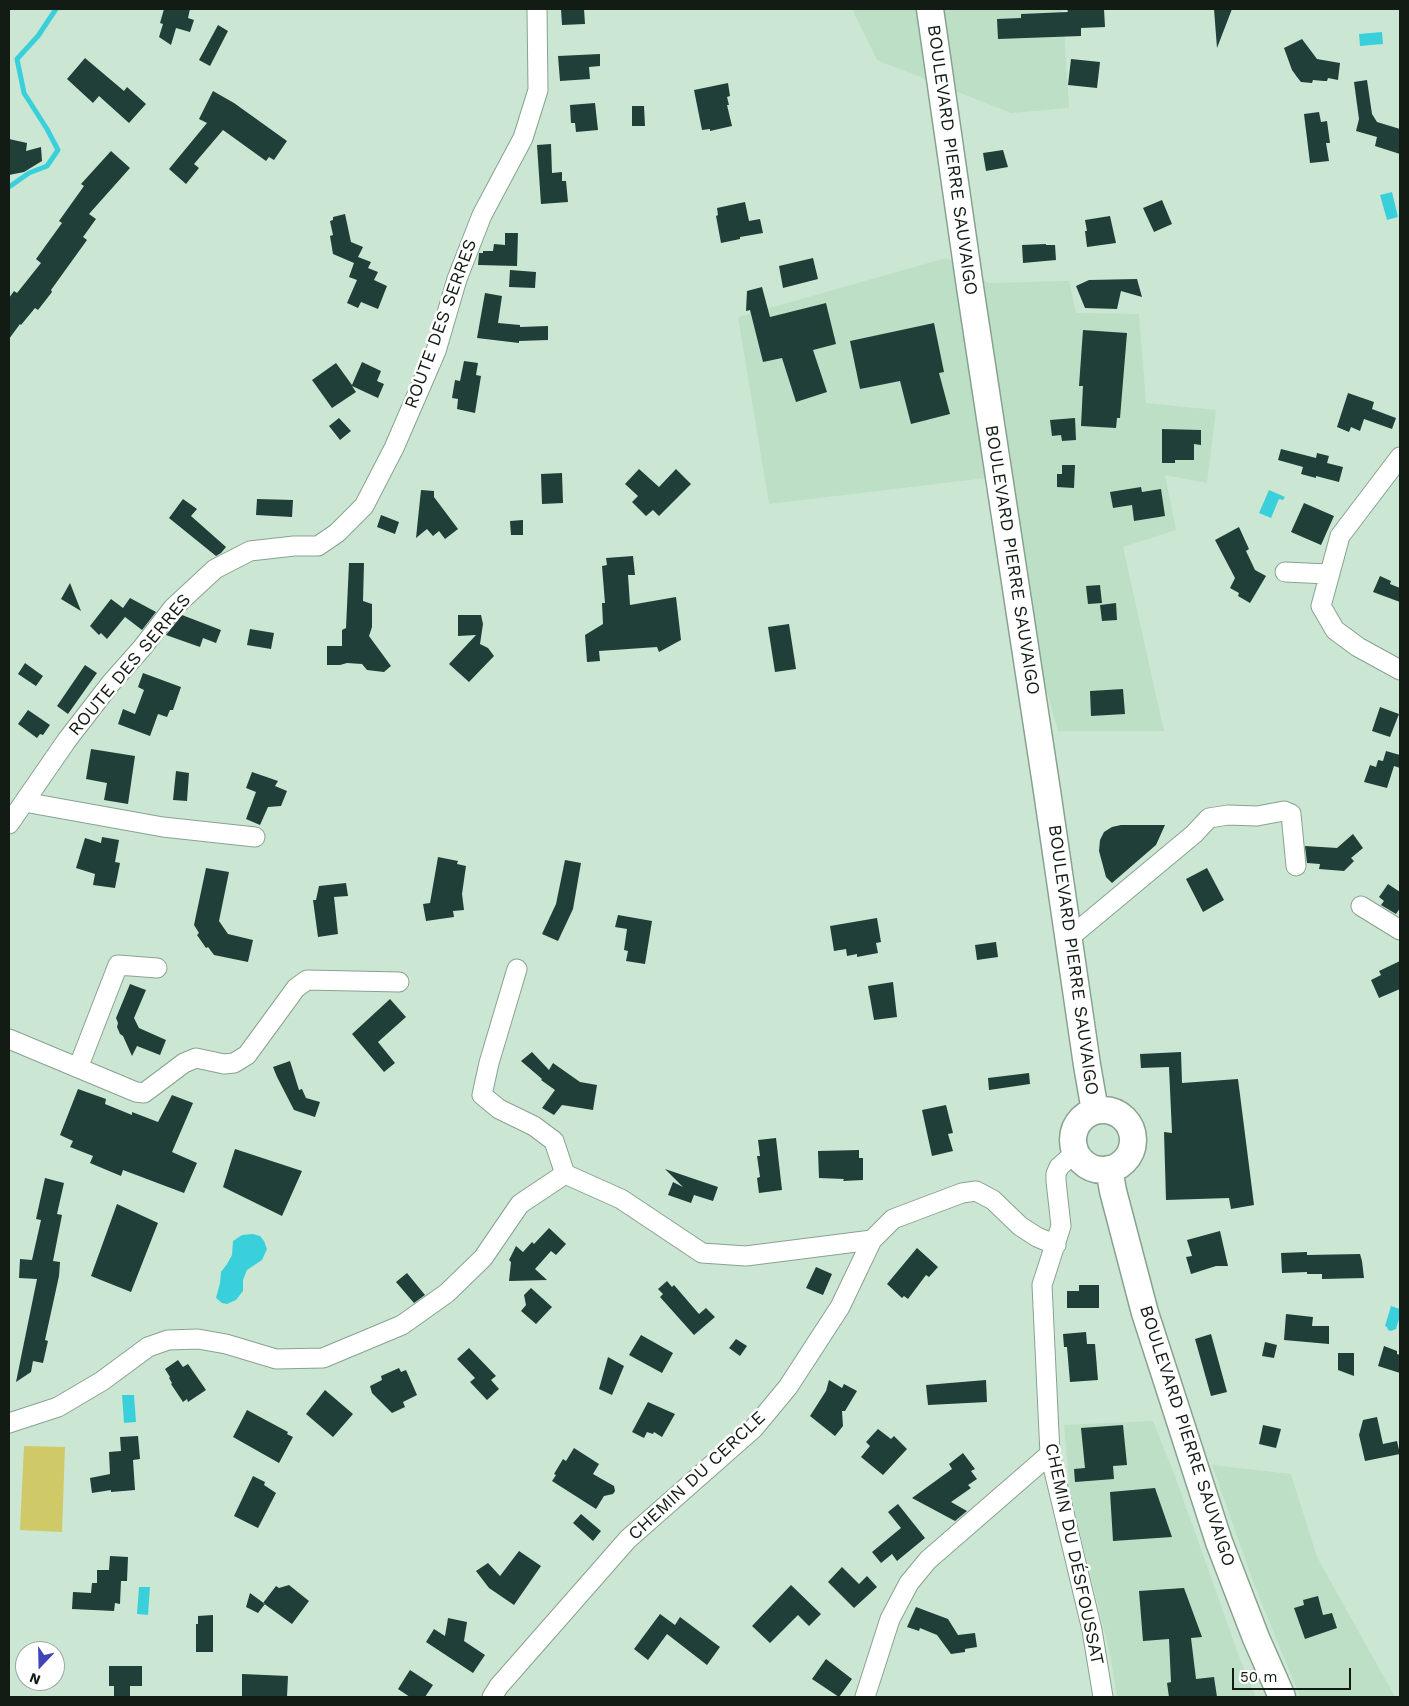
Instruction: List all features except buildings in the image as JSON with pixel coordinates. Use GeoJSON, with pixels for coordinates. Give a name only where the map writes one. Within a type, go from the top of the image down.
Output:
{"type":"FeatureCollection","features":[{"type":"Feature","properties":{"kind":"main road","name":"BOULEVARD PIERRE SAUVAIGO"},"geometry":{"type":"LineString","coordinates":[[930,9],[1095,1111]]}},
{"type":"Feature","properties":{"kind":"main road"},"geometry":{"type":"LineString","coordinates":[[1105,1110],[1114,1112],[1128,1124],[1132,1133],[1131,1152],[1126,1160],[1110,1169],[1099,1170],[1090,1167],[1082,1161],[1076,1152],[1074,1137],[1079,1123],[1095,1111],[1105,1110]]}},
{"type":"Feature","properties":{"kind":"main road","name":"BOULEVARD PIERRE SAUVAIGO"},"geometry":{"type":"LineString","coordinates":[[1110,1169],[1113,1191],[1146,1313],[1219,1542],[1256,1638],[1282,1697]]}},
{"type":"Feature","properties":{"kind":"street","name":"ROUTE DES SERRES"},"geometry":{"type":"LineString","coordinates":[[9,824],[67,740],[111,682],[142,648],[173,608],[215,569],[250,551],[294,546],[318,546],[337,534],[364,506],[394,448],[436,351],[457,279],[482,215],[523,138],[538,90],[537,9]]}},
{"type":"Feature","properties":{"kind":"street"},"geometry":{"type":"LineString","coordinates":[[1400,457],[1340,536],[1328,574],[1321,606],[1335,630],[1358,647],[1400,670]]}},
{"type":"Feature","properties":{"kind":"street"},"geometry":{"type":"LineString","coordinates":[[1285,572],[1328,574]]}},
{"type":"Feature","properties":{"kind":"street"},"geometry":{"type":"LineString","coordinates":[[24,802],[163,827],[255,837]]}},
{"type":"Feature","properties":{"kind":"street"},"geometry":{"type":"LineString","coordinates":[[1069,938],[1194,834],[1209,818],[1228,814],[1257,816],[1284,811],[1291,814],[1296,866]]}},
{"type":"Feature","properties":{"kind":"street"},"geometry":{"type":"LineString","coordinates":[[1361,906],[1400,930]]}},
{"type":"Feature","properties":{"kind":"street"},"geometry":{"type":"LineString","coordinates":[[78,1068],[118,965],[157,968]]}},
{"type":"Feature","properties":{"kind":"street"},"geometry":{"type":"LineString","coordinates":[[517,969],[489,1063],[482,1095],[499,1109],[534,1126],[554,1141],[565,1174],[621,1199],[702,1253],[746,1256],[872,1240]]}},
{"type":"Feature","properties":{"kind":"street"},"geometry":{"type":"LineString","coordinates":[[9,1039],[136,1092],[144,1093],[184,1063],[196,1058],[224,1064],[234,1063],[247,1055],[296,988],[307,980],[399,982]]}},
{"type":"Feature","properties":{"kind":"street","name":"CHEMIN DU DÉSFOUSSAT"},"geometry":{"type":"LineString","coordinates":[[1076,1152],[1059,1167],[1056,1174],[1061,1226],[1042,1285],[1050,1454],[1092,1630],[1103,1697]]}},
{"type":"Feature","properties":{"kind":"street"},"geometry":{"type":"LineString","coordinates":[[9,1422],[58,1407],[102,1381],[148,1347],[168,1340],[198,1339],[226,1344],[276,1359],[323,1358],[402,1325],[447,1293],[483,1258],[520,1204],[565,1174]]}},
{"type":"Feature","properties":{"kind":"street","name":"CHEMIN DU CERCLE"},"geometry":{"type":"LineString","coordinates":[[492,1697],[499,1686],[628,1539],[754,1428],[788,1387],[840,1307],[872,1240],[893,1219],[962,1193],[976,1191],[993,1200],[1020,1226],[1037,1237],[1056,1245]]}},
{"type":"Feature","properties":{"kind":"street"},"geometry":{"type":"LineString","coordinates":[[865,1697],[890,1619],[909,1583],[928,1560],[1050,1454]]}},
{"type":"Feature","properties":{"kind":"shaded area"},"geometry":{"type":"Polygon","coordinates":[[[852,9],[1061,9],[1063,13],[1069,108],[1011,113],[877,60],[852,9]]]}},
{"type":"Feature","properties":{"kind":"shaded area"},"geometry":{"type":"Polygon","coordinates":[[[946,258],[989,283],[1069,281],[1076,313],[1139,314],[1146,403],[1216,410],[1207,483],[1165,475],[1176,530],[1123,547],[1164,731],[1058,731],[986,478],[769,504],[738,317],[946,258]]]}},
{"type":"Feature","properties":{"kind":"shaded area"},"geometry":{"type":"Polygon","coordinates":[[[1153,1421],[1175,1476],[1240,1659],[1256,1697],[1117,1697],[1110,1654],[1070,1492],[1064,1425],[1153,1421]]]}},
{"type":"Feature","properties":{"kind":"shaded area"},"geometry":{"type":"Polygon","coordinates":[[[24,1446],[65,1447],[62,1532],[20,1530],[24,1446]]]}},
{"type":"Feature","properties":{"kind":"shaded area"},"geometry":{"type":"Polygon","coordinates":[[[1212,1465],[1291,1474],[1317,1557],[1395,1697],[1300,1697],[1254,1584],[1212,1465]]]}},
{"type":"Feature","properties":{"kind":"water"},"geometry":{"type":"Polygon","coordinates":[[[1382,32],[1383,44],[1360,46],[1359,34],[1382,32]]]}},
{"type":"Feature","properties":{"kind":"water"},"geometry":{"type":"Polygon","coordinates":[[[1392,192],[1398,217],[1387,220],[1380,195],[1392,192]]]}},
{"type":"Feature","properties":{"kind":"water"},"geometry":{"type":"Polygon","coordinates":[[[1269,490],[1285,497],[1283,500],[1279,499],[1271,518],[1259,513],[1269,490]]]}},
{"type":"Feature","properties":{"kind":"water"},"geometry":{"type":"Polygon","coordinates":[[[253,1234],[260,1236],[267,1249],[262,1260],[247,1270],[243,1280],[243,1291],[236,1300],[227,1304],[222,1303],[216,1298],[221,1272],[232,1255],[233,1241],[242,1235],[253,1234]]]}},
{"type":"Feature","properties":{"kind":"water"},"geometry":{"type":"Polygon","coordinates":[[[1391,1306],[1400,1309],[1400,1316],[1396,1329],[1391,1331],[1385,1326],[1391,1306]]]}},
{"type":"Feature","properties":{"kind":"water"},"geometry":{"type":"Polygon","coordinates":[[[122,1395],[134,1395],[136,1422],[124,1423],[122,1395]]]}},
{"type":"Feature","properties":{"kind":"water"},"geometry":{"type":"Polygon","coordinates":[[[139,1587],[150,1587],[148,1615],[137,1614],[139,1587]]]}},
{"type":"Feature","properties":{"kind":"waterway"},"geometry":{"type":"LineString","coordinates":[[9,187],[29,173],[47,166],[58,150],[24,93],[17,59],[38,36],[56,9]]}}]}
